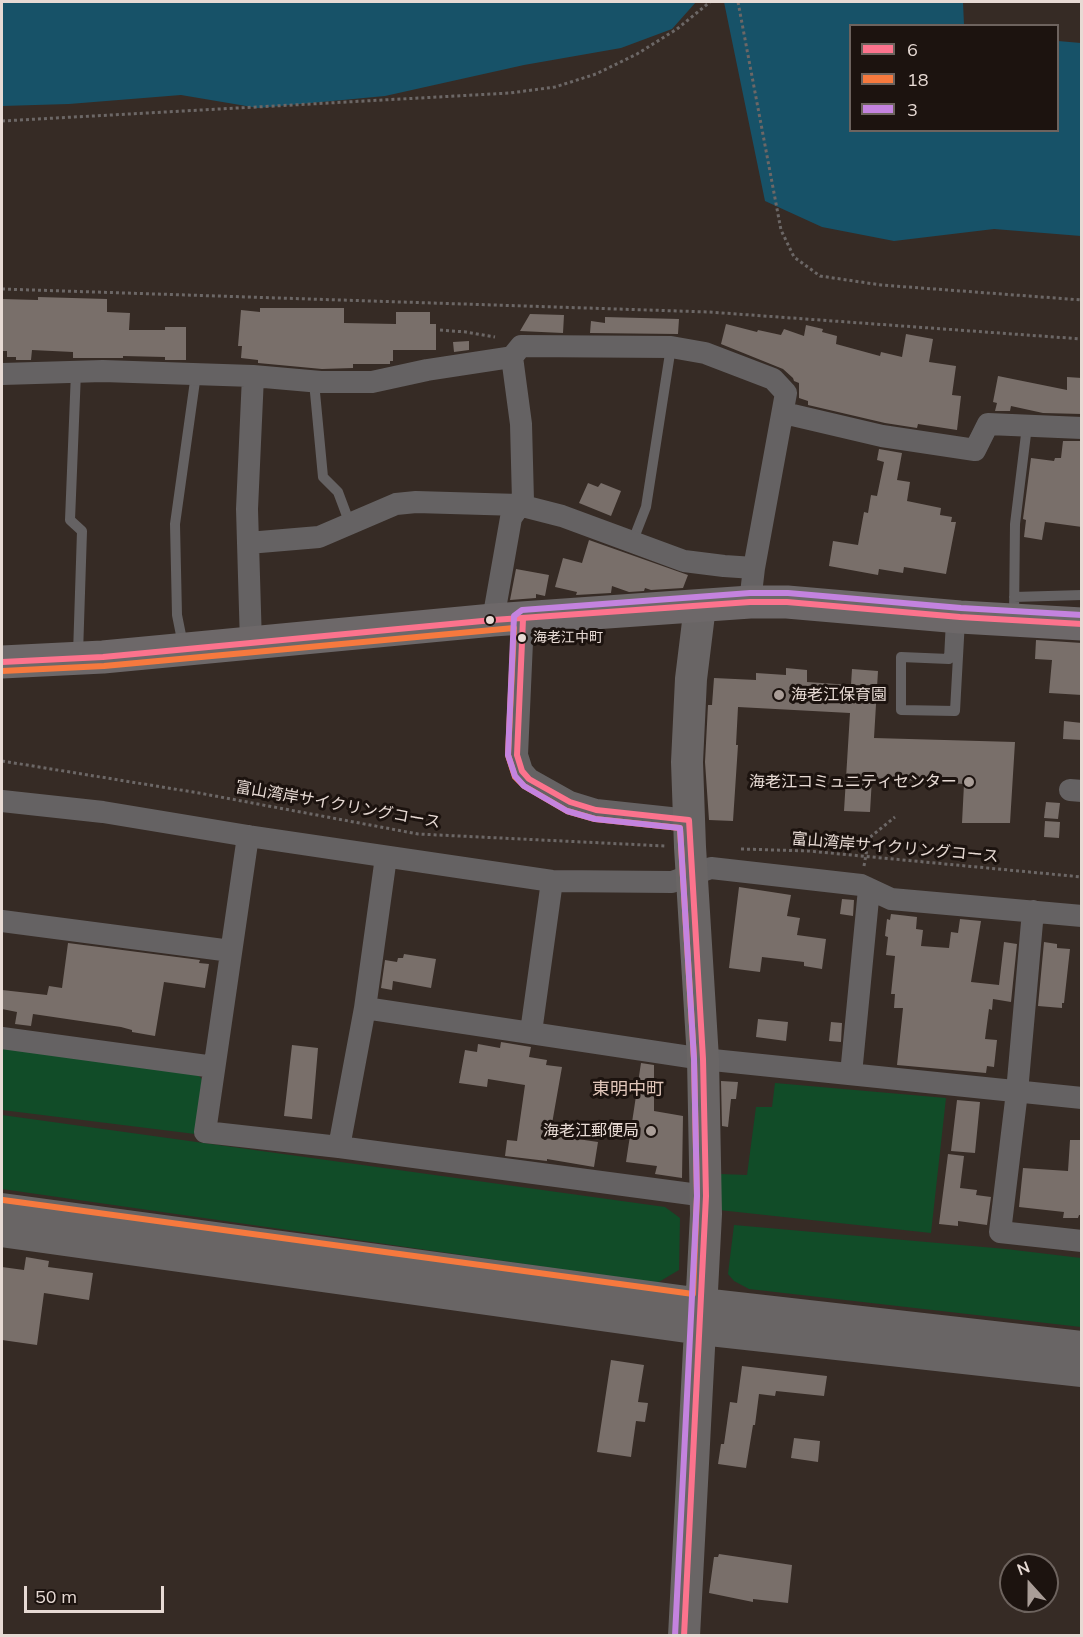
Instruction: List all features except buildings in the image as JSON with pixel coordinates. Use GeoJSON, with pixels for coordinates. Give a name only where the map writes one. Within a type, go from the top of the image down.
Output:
{"type":"FeatureCollection","features":[{"type":"Feature","properties":{"kind":"highway"},"geometry":{"type":"LineString","coordinates":[[2,662],[184,650],[508,620],[750,602],[787,602],[956,616],[1014,608],[1082,624]]}},
{"type":"Feature","properties":{"kind":"street"},"geometry":{"type":"LineString","coordinates":[[2,374],[103,371],[253,376],[314,382],[372,382],[516,352],[577,345],[671,347],[705,353],[773,378],[786,393],[754,568],[750,602]]}},
{"type":"Feature","properties":{"kind":"street"},"geometry":{"type":"LineString","coordinates":[[516,352],[523,501],[512,518],[508,620],[517,755],[522,771],[529,779],[570,802],[681,833]]}},
{"type":"Feature","properties":{"kind":"street"},"geometry":{"type":"LineString","coordinates":[[251,644],[247,509],[253,376]]}},
{"type":"Feature","properties":{"kind":"street"},"geometry":{"type":"LineString","coordinates":[[784,413],[882,436],[975,450],[988,424],[1082,428]]}},
{"type":"Feature","properties":{"kind":"street"},"geometry":{"type":"LineString","coordinates":[[248,543],[319,537],[396,504],[416,502],[519,505],[562,516],[684,561],[754,568]]}},
{"type":"Feature","properties":{"kind":"street"},"geometry":{"type":"LineString","coordinates":[[684,1635],[706,1196],[703,1059],[692,874],[681,833],[691,679],[700,606]]}},
{"type":"Feature","properties":{"kind":"street"},"geometry":{"type":"LineString","coordinates":[[2,801],[103,812],[552,881],[672,882],[711,868],[865,887],[891,899],[1082,916]]}},
{"type":"Feature","properties":{"kind":"street"},"geometry":{"type":"LineString","coordinates":[[248,836],[205,1132],[706,1196]]}},
{"type":"Feature","properties":{"kind":"street"},"geometry":{"type":"LineString","coordinates":[[339,1148],[365,1008],[386,857]]}},
{"type":"Feature","properties":{"kind":"street"},"geometry":{"type":"LineString","coordinates":[[531,1032],[552,881]]}},
{"type":"Feature","properties":{"kind":"street"},"geometry":{"type":"LineString","coordinates":[[851,1074],[865,887]]}},
{"type":"Feature","properties":{"kind":"street"},"geometry":{"type":"LineString","coordinates":[[1033,911],[1017,1092],[1000,1232],[1082,1240]]}},
{"type":"Feature","properties":{"kind":"street"},"geometry":{"type":"LineString","coordinates":[[2,921],[231,951]]}},
{"type":"Feature","properties":{"kind":"street"},"geometry":{"type":"LineString","coordinates":[[365,1008],[703,1059],[1082,1098]]}},
{"type":"Feature","properties":{"kind":"street"},"geometry":{"type":"LineString","coordinates":[[2,1038],[214,1068]]}},
{"type":"Feature","properties":{"kind":"street"},"geometry":{"type":"LineString","coordinates":[[2,1209],[701,1317],[1082,1371]]}},
{"type":"Feature","properties":{"kind":"street"},"geometry":{"type":"LineString","coordinates":[[2,1231],[701,1317],[1082,1347]]}},
{"type":"Feature","properties":{"kind":"lane"},"geometry":{"type":"LineString","coordinates":[[632,543],[646,507],[671,347]]}},
{"type":"Feature","properties":{"kind":"lane"},"geometry":{"type":"LineString","coordinates":[[76,372],[70,519],[82,531],[78,658]]}},
{"type":"Feature","properties":{"kind":"lane"},"geometry":{"type":"LineString","coordinates":[[184,650],[177,615],[175,524],[196,374]]}},
{"type":"Feature","properties":{"kind":"lane"},"geometry":{"type":"LineString","coordinates":[[314,382],[323,477],[338,492],[350,524]]}},
{"type":"Feature","properties":{"kind":"lane"},"geometry":{"type":"LineString","coordinates":[[1027,426],[1015,524],[1014,608],[1082,595]]}},
{"type":"Feature","properties":{"kind":"lane"},"geometry":{"type":"LineString","coordinates":[[956,616],[955,711],[901,710],[901,657],[950,659],[956,616]]}},
{"type":"Feature","properties":{"kind":"path"},"geometry":{"type":"LineString","coordinates":[[2,121],[498,94],[555,87],[596,74],[637,54],[677,29],[710,2]]}},
{"type":"Feature","properties":{"kind":"path"},"geometry":{"type":"LineString","coordinates":[[738,2],[781,231],[794,257],[820,276],[871,284],[1082,300]]}},
{"type":"Feature","properties":{"kind":"path"},"geometry":{"type":"LineString","coordinates":[[2,289],[709,312],[1082,339]]}},
{"type":"Feature","properties":{"kind":"path"},"geometry":{"type":"LineString","coordinates":[[440,330],[512,338],[516,352]]}},
{"type":"Feature","properties":{"kind":"path","name":"富山湾岸サイクリングコース"},"geometry":{"type":"LineString","coordinates":[[2,761],[199,793],[418,834],[681,833]]}},
{"type":"Feature","properties":{"kind":"path"},"geometry":{"type":"LineString","coordinates":[[865,887],[869,838],[896,817]]}},
{"type":"Feature","properties":{"kind":"path","name":"富山湾岸サイクリングコース"},"geometry":{"type":"LineString","coordinates":[[741,849],[809,851],[1082,877]]}},
{"type":"Feature","properties":{"kind":"green space"},"geometry":{"type":"Polygon","coordinates":[[[2,1044],[196,1073],[202,1079],[195,1134],[2,1110],[2,1044]]]}},
{"type":"Feature","properties":{"kind":"green space"},"geometry":{"type":"Polygon","coordinates":[[[775,1083],[946,1098],[931,1233],[719,1210],[720,1174],[747,1175],[756,1107],[772,1107],[775,1083]]]}},
{"type":"Feature","properties":{"kind":"green space"},"geometry":{"type":"Polygon","coordinates":[[[2,1115],[665,1207],[680,1218],[679,1270],[657,1283],[2,1189],[2,1115]]]}},
{"type":"Feature","properties":{"kind":"green space"},"geometry":{"type":"Polygon","coordinates":[[[734,1225],[1006,1249],[1081,1258],[1081,1327],[749,1289],[734,1281],[728,1274],[734,1225]]]}},
{"type":"Feature","properties":{"kind":"water"},"geometry":{"type":"Polygon","coordinates":[[[2,2],[696,2],[672,29],[621,48],[524,65],[385,96],[258,108],[181,95],[69,104],[2,106],[2,2]]]}},
{"type":"Feature","properties":{"kind":"water"},"geometry":{"type":"Polygon","coordinates":[[[724,2],[1081,2],[1081,236],[994,229],[894,241],[822,227],[765,201],[724,2]]]}},
{"type":"Feature","properties":{"kind":"pier"},"geometry":{"type":"Polygon","coordinates":[[[963,2],[1081,2],[1081,43],[1059,41],[1059,24],[964,24],[963,2]]]}},
{"type":"Feature","properties":{"kind":"transit line","name":"3"},"geometry":{"type":"LineString","coordinates":[[675,1636],[697,1196],[694,1059],[680,828],[595,819],[567,811],[524,786],[515,776],[508,755],[514,616],[522,610],[750,593],[788,593],[961,608],[1082,615]]}},
{"type":"Feature","properties":{"kind":"transit line","name":"6"},"geometry":{"type":"LineString","coordinates":[[2,662],[103,657],[493,620],[750,602],[787,602],[960,617],[1082,624]]}},
{"type":"Feature","properties":{"kind":"transit line","name":"6"},"geometry":{"type":"LineString","coordinates":[[523,619],[517,755],[522,771],[529,779],[570,802],[596,810],[689,820],[703,1059],[706,1196],[684,1636]]}},
{"type":"Feature","properties":{"kind":"transit line","name":"18"},"geometry":{"type":"LineString","coordinates":[[2,671],[104,666],[514,628],[508,755],[515,777],[524,786],[567,811],[595,819],[680,828],[694,1059],[697,1196],[693,1294],[3,1200]]}},
{"type":"Feature","properties":{"kind":"place","name":"海老江中町"},"geometry":{"type":"Point","coordinates":[522,638]}},
{"type":"Feature","properties":{"kind":"place","name":"海老江保育園"},"geometry":{"type":"Point","coordinates":[779,695]}},
{"type":"Feature","properties":{"kind":"place","name":"海老江コミュニティセンター"},"geometry":{"type":"Point","coordinates":[969,782]}},
{"type":"Feature","properties":{"kind":"place","name":"海老江郵便局"},"geometry":{"type":"Point","coordinates":[651,1131]}},
{"type":"Feature","properties":{"kind":"district","name":"東明中町"},"geometry":{"type":"Point","coordinates":[628,1090]}}]}
